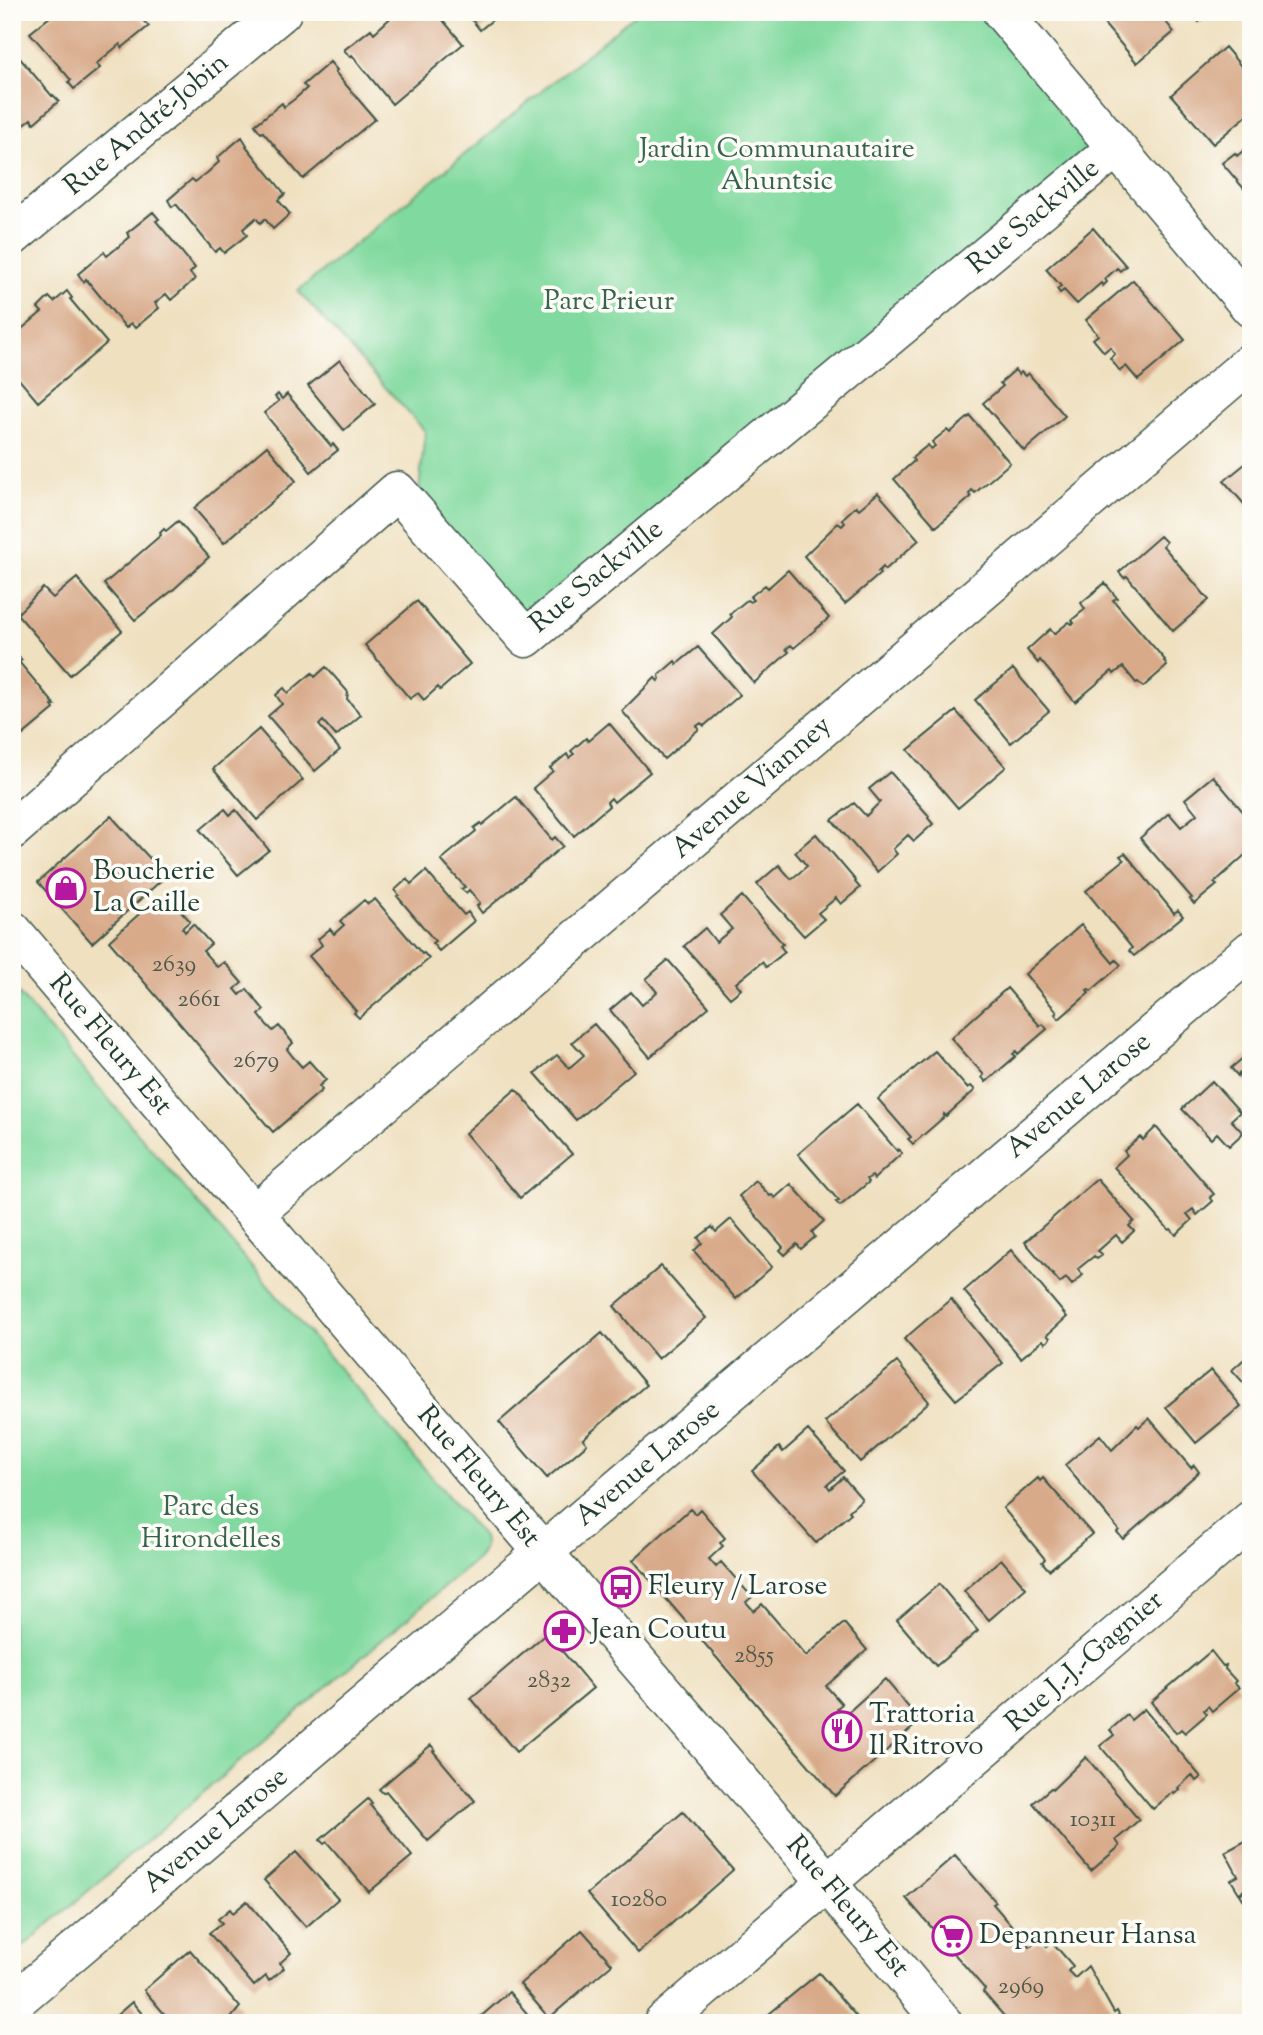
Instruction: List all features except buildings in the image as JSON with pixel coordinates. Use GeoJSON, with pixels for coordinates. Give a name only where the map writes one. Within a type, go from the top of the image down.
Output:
{"type":"FeatureCollection","features":[{"type":"Feature","properties":{"kind":"street","name":"Rue André-Jobin"},"geometry":{"type":"LineString","coordinates":[[12,237],[282,12]]}},
{"type":"Feature","properties":{"kind":"street"},"geometry":{"type":"LineString","coordinates":[[1002,12],[1251,308]]}},
{"type":"Feature","properties":{"kind":"street","name":"Rue Sackville"},"geometry":{"type":"LineString","coordinates":[[12,830],[397,491],[526,638],[1116,148]]}},
{"type":"Feature","properties":{"kind":"street","name":"Avenue Vianney"},"geometry":{"type":"LineString","coordinates":[[254,1214],[1251,362]]}},
{"type":"Feature","properties":{"kind":"street","name":"Rue Fleury Est"},"geometry":{"type":"LineString","coordinates":[[12,930],[828,1883],[943,2023]]}},
{"type":"Feature","properties":{"kind":"street","name":"Avenue Larose"},"geometry":{"type":"LineString","coordinates":[[12,2004],[1251,950]]}},
{"type":"Feature","properties":{"kind":"street","name":"Rue J.-J.-Gagnier"},"geometry":{"type":"LineString","coordinates":[[674,2019],[828,1883],[1251,1520]]}},
{"type":"Feature","properties":{"kind":"green space","name":"Parc Prieur"},"geometry":{"type":"Polygon","coordinates":[[[638,12],[1000,12],[1116,148],[526,638],[419,491],[425,431],[298,291],[638,12]]]}},
{"type":"Feature","properties":{"kind":"green space","name":"Parc des Hirondelles"},"geometry":{"type":"Polygon","coordinates":[[[12,986],[483,1537],[484,1543],[478,1558],[12,1956],[12,986]]]}},
{"type":"Feature","properties":{"kind":"place","name":"Boucherie La Caille"},"geometry":{"type":"Point","coordinates":[66,888]}},
{"type":"Feature","properties":{"kind":"place","name":"Fleury / Larose"},"geometry":{"type":"Point","coordinates":[621,1587]}},
{"type":"Feature","properties":{"kind":"place","name":"Jean Coutu"},"geometry":{"type":"Point","coordinates":[564,1631]}},
{"type":"Feature","properties":{"kind":"place","name":"Trattoria Il Ritrovo"},"geometry":{"type":"Point","coordinates":[842,1731]}},
{"type":"Feature","properties":{"kind":"place","name":"Depanneur Hansa"},"geometry":{"type":"Point","coordinates":[952,1936]}},
{"type":"Feature","properties":{"kind":"park label","name":"Jardin Communautaire Ahuntsic"},"geometry":{"type":"Point","coordinates":[777,166]}}]}
